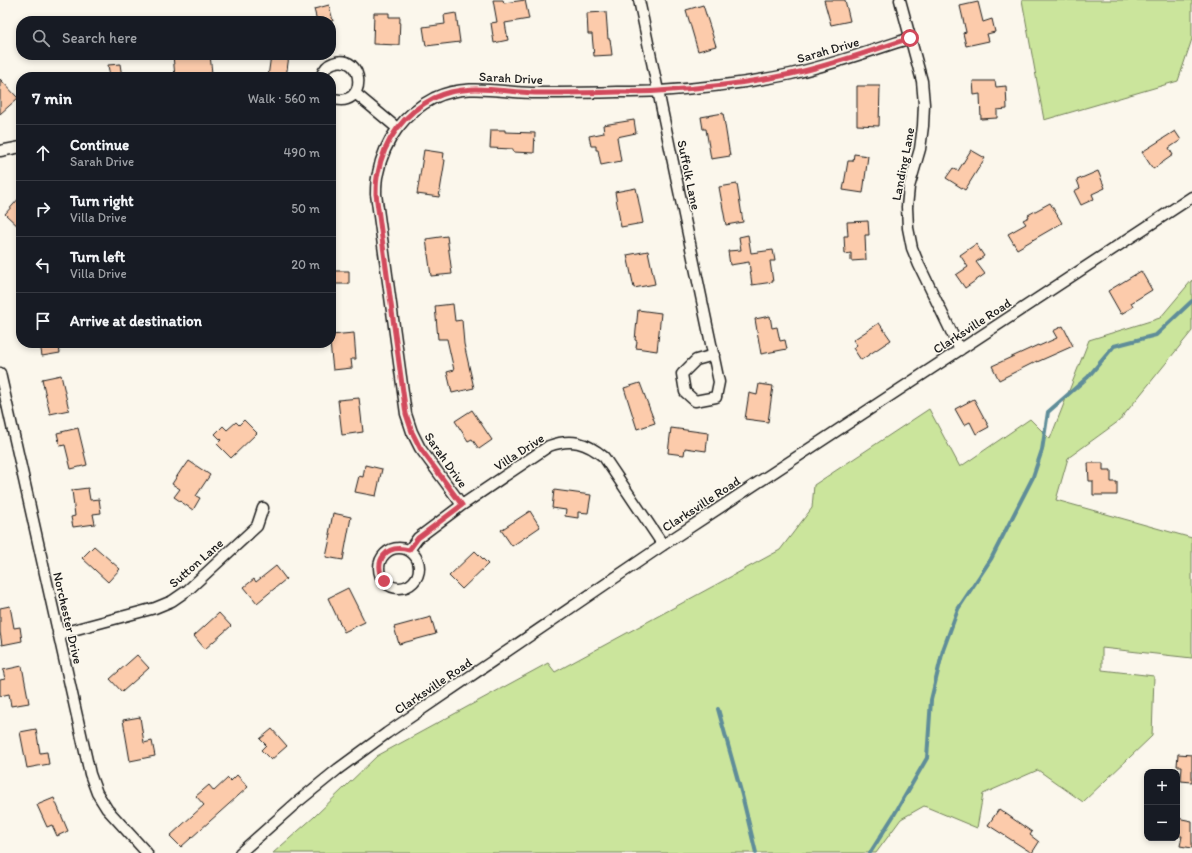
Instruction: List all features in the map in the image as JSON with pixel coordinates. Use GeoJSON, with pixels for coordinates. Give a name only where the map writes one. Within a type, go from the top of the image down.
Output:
{"type":"FeatureCollection","features":[{"type":"Feature","properties":{"kind":"street","name":"Suffolk Lane"},"geometry":{"type":"LineString","coordinates":[[639,0],[659,91],[714,355],[719,382],[716,397],[695,401],[684,392],[682,374],[696,360],[714,355]]}},
{"type":"Feature","properties":{"kind":"street","name":"Landing Lane"},"geometry":{"type":"LineString","coordinates":[[900,0],[922,81],[924,104],[920,149],[910,187],[907,207],[908,228],[912,248],[919,265],[960,350]]}},
{"type":"Feature","properties":{"kind":"street","name":"Sarah Drive"},"geometry":{"type":"LineString","coordinates":[[462,505],[420,448],[412,432],[406,414],[376,194],[377,174],[381,157],[388,141],[408,116],[434,98],[451,92],[470,88],[564,93],[659,91],[742,83],[791,74],[839,62],[910,38]]}},
{"type":"Feature","properties":{"kind":"street"},"geometry":{"type":"LineString","coordinates":[[323,72],[331,63],[344,62],[350,64],[358,75],[358,88],[355,93],[346,99],[336,99]]}},
{"type":"Feature","properties":{"kind":"street"},"geometry":{"type":"LineString","coordinates":[[355,93],[397,128]]}},
{"type":"Feature","properties":{"kind":"street"},"geometry":{"type":"LineString","coordinates":[[0,151],[16,148]]}},
{"type":"Feature","properties":{"kind":"street","name":"Clarksville Road"},"geometry":{"type":"LineString","coordinates":[[240,853],[295,804],[387,732],[663,545],[1192,197]]}},
{"type":"Feature","properties":{"kind":"street","name":"Norchester Drive"},"geometry":{"type":"LineString","coordinates":[[0,372],[90,774],[97,793],[107,810],[147,853]]}},
{"type":"Feature","properties":{"kind":"street","name":"Villa Drive"},"geometry":{"type":"LineString","coordinates":[[409,550],[418,538],[462,505],[549,446],[559,442],[572,441],[594,449],[604,457],[663,545]]}},
{"type":"Feature","properties":{"kind":"street","name":"Sutton Lane"},"geometry":{"type":"LineString","coordinates":[[58,634],[155,608],[172,601],[188,590],[257,526],[262,508]]}},
{"type":"Feature","properties":{"kind":"green space"},"geometry":{"type":"Polygon","coordinates":[[[1022,0],[1192,0],[1192,39],[1178,81],[1044,120],[1022,0]]]}},
{"type":"Feature","properties":{"kind":"green space"},"geometry":{"type":"Polygon","coordinates":[[[1192,280],[1192,331],[1119,421],[1068,458],[1056,500],[1192,538],[1192,658],[1102,648],[1102,670],[1154,676],[1152,736],[1083,802],[1038,770],[983,794],[977,828],[924,806],[901,819],[876,853],[273,853],[314,817],[377,756],[548,663],[555,672],[780,550],[812,508],[814,485],[929,409],[960,467],[1030,419],[1050,439],[1089,340],[1160,318],[1192,280]]]}},
{"type":"Feature","properties":{"kind":"building"},"geometry":{"type":"Polygon","coordinates":[[[493,0],[503,0],[504,3],[525,0],[529,19],[505,23],[508,40],[494,43],[491,23],[497,22],[493,0]]]}},
{"type":"Feature","properties":{"kind":"building"},"geometry":{"type":"Polygon","coordinates":[[[824,0],[845,0],[850,21],[831,25],[824,0]]]}},
{"type":"Feature","properties":{"kind":"building"},"geometry":{"type":"Polygon","coordinates":[[[978,2],[983,22],[992,19],[995,32],[987,34],[989,41],[966,46],[963,33],[966,32],[960,6],[978,2]]]}},
{"type":"Feature","properties":{"kind":"building"},"geometry":{"type":"Polygon","coordinates":[[[329,5],[332,16],[316,16],[314,9],[329,5]]]}},
{"type":"Feature","properties":{"kind":"building"},"geometry":{"type":"Polygon","coordinates":[[[703,5],[716,46],[698,51],[686,10],[703,5]]]}},
{"type":"Feature","properties":{"kind":"building"},"geometry":{"type":"Polygon","coordinates":[[[606,12],[608,39],[610,39],[612,55],[594,56],[592,34],[588,34],[587,13],[606,12]]]}},
{"type":"Feature","properties":{"kind":"building"},"geometry":{"type":"Polygon","coordinates":[[[374,13],[389,13],[389,17],[400,17],[399,45],[373,44],[374,13]]]}},
{"type":"Feature","properties":{"kind":"building"},"geometry":{"type":"Polygon","coordinates":[[[456,13],[460,42],[426,46],[423,27],[445,24],[444,15],[456,13]]]}},
{"type":"Feature","properties":{"kind":"building"},"geometry":{"type":"Polygon","coordinates":[[[173,60],[211,60],[212,72],[175,72],[173,60]]]}},
{"type":"Feature","properties":{"kind":"building"},"geometry":{"type":"Polygon","coordinates":[[[270,60],[288,60],[287,72],[269,72],[270,60]]]}},
{"type":"Feature","properties":{"kind":"building"},"geometry":{"type":"Polygon","coordinates":[[[120,64],[121,72],[109,72],[108,65],[120,64]]]}},
{"type":"Feature","properties":{"kind":"building"},"geometry":{"type":"Polygon","coordinates":[[[0,79],[16,96],[16,100],[0,114],[0,79]]]}},
{"type":"Feature","properties":{"kind":"building"},"geometry":{"type":"Polygon","coordinates":[[[973,81],[995,81],[996,87],[1006,86],[1007,109],[997,110],[997,118],[981,119],[980,94],[974,95],[973,81]]]}},
{"type":"Feature","properties":{"kind":"building"},"geometry":{"type":"Polygon","coordinates":[[[857,86],[880,86],[879,126],[857,125],[857,86]]]}},
{"type":"Feature","properties":{"kind":"building"},"geometry":{"type":"Polygon","coordinates":[[[723,113],[730,156],[711,159],[706,129],[703,129],[701,117],[723,113]]]}},
{"type":"Feature","properties":{"kind":"building"},"geometry":{"type":"Polygon","coordinates":[[[634,120],[636,133],[617,137],[621,161],[601,165],[598,150],[596,150],[596,146],[591,146],[589,136],[604,133],[603,125],[634,120]]]}},
{"type":"Feature","properties":{"kind":"building"},"geometry":{"type":"Polygon","coordinates":[[[491,130],[535,133],[534,153],[513,152],[513,149],[490,148],[491,130]]]}},
{"type":"Feature","properties":{"kind":"building"},"geometry":{"type":"Polygon","coordinates":[[[1175,131],[1181,140],[1169,148],[1173,155],[1153,169],[1142,152],[1175,131]]]}},
{"type":"Feature","properties":{"kind":"building"},"geometry":{"type":"Polygon","coordinates":[[[424,150],[444,153],[443,160],[445,160],[439,197],[417,194],[424,150]]]}},
{"type":"Feature","properties":{"kind":"building"},"geometry":{"type":"Polygon","coordinates":[[[971,150],[985,158],[965,190],[946,178],[953,168],[958,171],[971,150]]]}},
{"type":"Feature","properties":{"kind":"building"},"geometry":{"type":"Polygon","coordinates":[[[854,154],[868,156],[863,193],[843,190],[848,161],[853,161],[854,154]]]}},
{"type":"Feature","properties":{"kind":"building"},"geometry":{"type":"Polygon","coordinates":[[[1098,171],[1105,188],[1092,194],[1094,199],[1081,205],[1074,191],[1080,188],[1077,180],[1098,171]]]}},
{"type":"Feature","properties":{"kind":"building"},"geometry":{"type":"Polygon","coordinates":[[[737,184],[743,222],[726,225],[719,187],[737,184]]]}},
{"type":"Feature","properties":{"kind":"building"},"geometry":{"type":"Polygon","coordinates":[[[636,188],[643,223],[621,227],[615,192],[636,188]]]}},
{"type":"Feature","properties":{"kind":"building"},"geometry":{"type":"Polygon","coordinates":[[[16,202],[16,224],[5,214],[16,202]]]}},
{"type":"Feature","properties":{"kind":"building"},"geometry":{"type":"Polygon","coordinates":[[[1050,203],[1062,223],[1017,249],[1008,234],[1026,224],[1023,220],[1029,217],[1028,215],[1050,203]]]}},
{"type":"Feature","properties":{"kind":"building"},"geometry":{"type":"Polygon","coordinates":[[[868,221],[869,235],[865,235],[866,260],[851,261],[851,253],[845,254],[844,236],[848,236],[847,222],[868,221]]]}},
{"type":"Feature","properties":{"kind":"building"},"geometry":{"type":"Polygon","coordinates":[[[748,235],[751,253],[773,250],[775,261],[770,261],[773,282],[752,285],[749,262],[730,265],[728,251],[741,250],[739,237],[748,235]]]}},
{"type":"Feature","properties":{"kind":"building"},"geometry":{"type":"Polygon","coordinates":[[[447,236],[452,274],[431,276],[426,239],[447,236]]]}},
{"type":"Feature","properties":{"kind":"building"},"geometry":{"type":"Polygon","coordinates":[[[976,244],[984,256],[976,262],[985,274],[965,288],[956,275],[968,267],[960,255],[976,244]]]}},
{"type":"Feature","properties":{"kind":"building"},"geometry":{"type":"Polygon","coordinates":[[[648,251],[655,284],[634,288],[627,255],[648,251]]]}},
{"type":"Feature","properties":{"kind":"building"},"geometry":{"type":"Polygon","coordinates":[[[336,271],[349,271],[349,284],[336,284],[336,271]]]}},
{"type":"Feature","properties":{"kind":"building"},"geometry":{"type":"Polygon","coordinates":[[[1141,271],[1152,290],[1131,303],[1133,307],[1121,314],[1108,291],[1141,271]]]}},
{"type":"Feature","properties":{"kind":"building"},"geometry":{"type":"Polygon","coordinates":[[[453,304],[455,321],[462,320],[464,344],[474,388],[452,393],[447,372],[454,370],[447,339],[438,339],[435,306],[453,304]]]}},
{"type":"Feature","properties":{"kind":"building"},"geometry":{"type":"Polygon","coordinates":[[[638,310],[661,313],[657,351],[636,348],[637,341],[635,340],[638,310]]]}},
{"type":"Feature","properties":{"kind":"building"},"geometry":{"type":"Polygon","coordinates":[[[770,316],[772,328],[777,327],[780,341],[785,340],[787,349],[761,354],[755,319],[770,316]]]}},
{"type":"Feature","properties":{"kind":"building"},"geometry":{"type":"Polygon","coordinates":[[[879,323],[891,340],[861,360],[853,348],[857,345],[853,340],[879,323]]]}},
{"type":"Feature","properties":{"kind":"building"},"geometry":{"type":"Polygon","coordinates":[[[1063,326],[1073,346],[1037,361],[999,380],[992,366],[1057,338],[1053,331],[1063,326]]]}},
{"type":"Feature","properties":{"kind":"building"},"geometry":{"type":"Polygon","coordinates":[[[354,333],[356,359],[351,359],[352,368],[333,370],[331,348],[336,348],[336,335],[354,333]]]}},
{"type":"Feature","properties":{"kind":"building"},"geometry":{"type":"Polygon","coordinates":[[[41,348],[59,348],[60,353],[42,356],[41,348]]]}},
{"type":"Feature","properties":{"kind":"building"},"geometry":{"type":"Polygon","coordinates":[[[61,375],[69,410],[50,414],[42,379],[61,375]]]}},
{"type":"Feature","properties":{"kind":"building"},"geometry":{"type":"Polygon","coordinates":[[[640,383],[655,423],[637,429],[624,388],[640,383]]]}},
{"type":"Feature","properties":{"kind":"building"},"geometry":{"type":"Polygon","coordinates":[[[759,384],[773,386],[768,422],[745,419],[749,393],[757,395],[759,384]]]}},
{"type":"Feature","properties":{"kind":"building"},"geometry":{"type":"Polygon","coordinates":[[[359,398],[363,432],[342,435],[338,400],[359,398]]]}},
{"type":"Feature","properties":{"kind":"building"},"geometry":{"type":"Polygon","coordinates":[[[974,399],[989,427],[976,434],[970,422],[964,425],[955,409],[974,399]]]}},
{"type":"Feature","properties":{"kind":"building"},"geometry":{"type":"Polygon","coordinates":[[[472,410],[492,440],[479,449],[472,439],[468,441],[455,421],[472,410]]]}},
{"type":"Feature","properties":{"kind":"building"},"geometry":{"type":"Polygon","coordinates":[[[244,420],[257,433],[231,458],[217,444],[221,440],[215,434],[223,426],[227,430],[236,422],[239,425],[244,420]]]}},
{"type":"Feature","properties":{"kind":"building"},"geometry":{"type":"Polygon","coordinates":[[[78,428],[87,465],[71,469],[65,445],[60,446],[57,433],[78,428]]]}},
{"type":"Feature","properties":{"kind":"building"},"geometry":{"type":"Polygon","coordinates":[[[671,428],[708,433],[706,451],[685,448],[684,455],[668,453],[671,428]]]}},
{"type":"Feature","properties":{"kind":"building"},"geometry":{"type":"Polygon","coordinates":[[[189,461],[210,475],[196,496],[200,498],[193,510],[174,497],[180,489],[172,484],[183,467],[184,468],[189,461]]]}},
{"type":"Feature","properties":{"kind":"building"},"geometry":{"type":"Polygon","coordinates":[[[1088,463],[1103,463],[1103,470],[1111,470],[1111,482],[1117,482],[1117,495],[1093,495],[1093,481],[1089,481],[1088,463]]]}},
{"type":"Feature","properties":{"kind":"building"},"geometry":{"type":"Polygon","coordinates":[[[365,465],[382,469],[376,496],[355,492],[359,476],[363,477],[365,465]]]}},
{"type":"Feature","properties":{"kind":"building"},"geometry":{"type":"Polygon","coordinates":[[[88,488],[90,500],[99,499],[101,513],[93,514],[95,524],[73,527],[71,517],[75,516],[72,490],[88,488]]]}},
{"type":"Feature","properties":{"kind":"building"},"geometry":{"type":"Polygon","coordinates":[[[554,490],[591,495],[588,513],[578,512],[578,518],[565,516],[566,510],[552,508],[554,490]]]}},
{"type":"Feature","properties":{"kind":"building"},"geometry":{"type":"Polygon","coordinates":[[[530,511],[540,527],[512,546],[501,530],[530,511]]]}},
{"type":"Feature","properties":{"kind":"building"},"geometry":{"type":"Polygon","coordinates":[[[333,513],[351,517],[343,560],[326,557],[331,534],[329,534],[333,513]]]}},
{"type":"Feature","properties":{"kind":"building"},"geometry":{"type":"Polygon","coordinates":[[[94,546],[120,569],[108,582],[82,558],[94,546]]]}},
{"type":"Feature","properties":{"kind":"building"},"geometry":{"type":"Polygon","coordinates":[[[475,551],[488,564],[462,589],[449,576],[475,551]]]}},
{"type":"Feature","properties":{"kind":"building"},"geometry":{"type":"Polygon","coordinates":[[[276,566],[286,579],[257,603],[244,587],[254,579],[256,582],[276,566]]]}},
{"type":"Feature","properties":{"kind":"building"},"geometry":{"type":"Polygon","coordinates":[[[348,588],[365,622],[344,632],[328,598],[348,588]]]}},
{"type":"Feature","properties":{"kind":"building"},"geometry":{"type":"Polygon","coordinates":[[[10,606],[14,628],[20,627],[22,641],[2,645],[0,632],[0,608],[10,606]]]}},
{"type":"Feature","properties":{"kind":"building"},"geometry":{"type":"Polygon","coordinates":[[[219,613],[231,626],[205,649],[194,636],[219,613]]]}},
{"type":"Feature","properties":{"kind":"building"},"geometry":{"type":"Polygon","coordinates":[[[431,617],[436,634],[399,644],[394,627],[431,617]]]}},
{"type":"Feature","properties":{"kind":"building"},"geometry":{"type":"Polygon","coordinates":[[[137,655],[149,668],[122,692],[110,679],[137,655]]]}},
{"type":"Feature","properties":{"kind":"building"},"geometry":{"type":"Polygon","coordinates":[[[22,666],[29,703],[11,706],[9,694],[0,696],[0,680],[5,679],[3,670],[22,666]]]}},
{"type":"Feature","properties":{"kind":"building"},"geometry":{"type":"Polygon","coordinates":[[[140,717],[144,743],[152,741],[155,756],[130,761],[123,720],[140,717]]]}},
{"type":"Feature","properties":{"kind":"building"},"geometry":{"type":"Polygon","coordinates":[[[36,729],[40,753],[47,752],[49,764],[27,768],[20,732],[36,729]]]}},
{"type":"Feature","properties":{"kind":"building"},"geometry":{"type":"Polygon","coordinates":[[[272,729],[287,746],[271,760],[261,750],[266,745],[260,739],[272,729]]]}},
{"type":"Feature","properties":{"kind":"building"},"geometry":{"type":"Polygon","coordinates":[[[1178,754],[1192,755],[1192,782],[1181,781],[1182,766],[1177,766],[1178,754]]]}},
{"type":"Feature","properties":{"kind":"building"},"geometry":{"type":"Polygon","coordinates":[[[237,775],[248,787],[181,847],[170,836],[204,805],[196,796],[209,785],[214,791],[228,778],[231,781],[237,775]]]}},
{"type":"Feature","properties":{"kind":"building"},"geometry":{"type":"Polygon","coordinates":[[[54,798],[68,831],[57,836],[52,825],[47,827],[37,805],[54,798]]]}},
{"type":"Feature","properties":{"kind":"building"},"geometry":{"type":"Polygon","coordinates":[[[999,809],[1032,832],[1030,835],[1039,842],[1032,853],[988,825],[999,809]]]}},
{"type":"Feature","properties":{"kind":"building"},"geometry":{"type":"Polygon","coordinates":[[[1180,819],[1192,821],[1192,848],[1180,846],[1182,836],[1180,836],[1180,819]]]}},
{"type":"Feature","properties":{"kind":"waterway"},"geometry":{"type":"LineString","coordinates":[[870,853],[927,758],[931,700],[943,650],[958,609],[991,559],[1033,477],[1042,450],[1048,412],[1088,377],[1114,346],[1156,335],[1192,301]]}},
{"type":"Feature","properties":{"kind":"waterway"},"geometry":{"type":"LineString","coordinates":[[718,709],[742,795],[756,853]]}},
{"type":"Feature","properties":{"kind":"route"},"geometry":{"type":"LineString","coordinates":[[384,581],[380,574],[379,566],[386,552],[401,548],[409,550],[418,538],[462,505],[420,448],[412,432],[406,414],[376,194],[377,174],[381,157],[388,141],[408,116],[434,98],[451,92],[470,88],[564,93],[659,91],[742,83],[791,74],[839,62],[910,38]]}}]}
